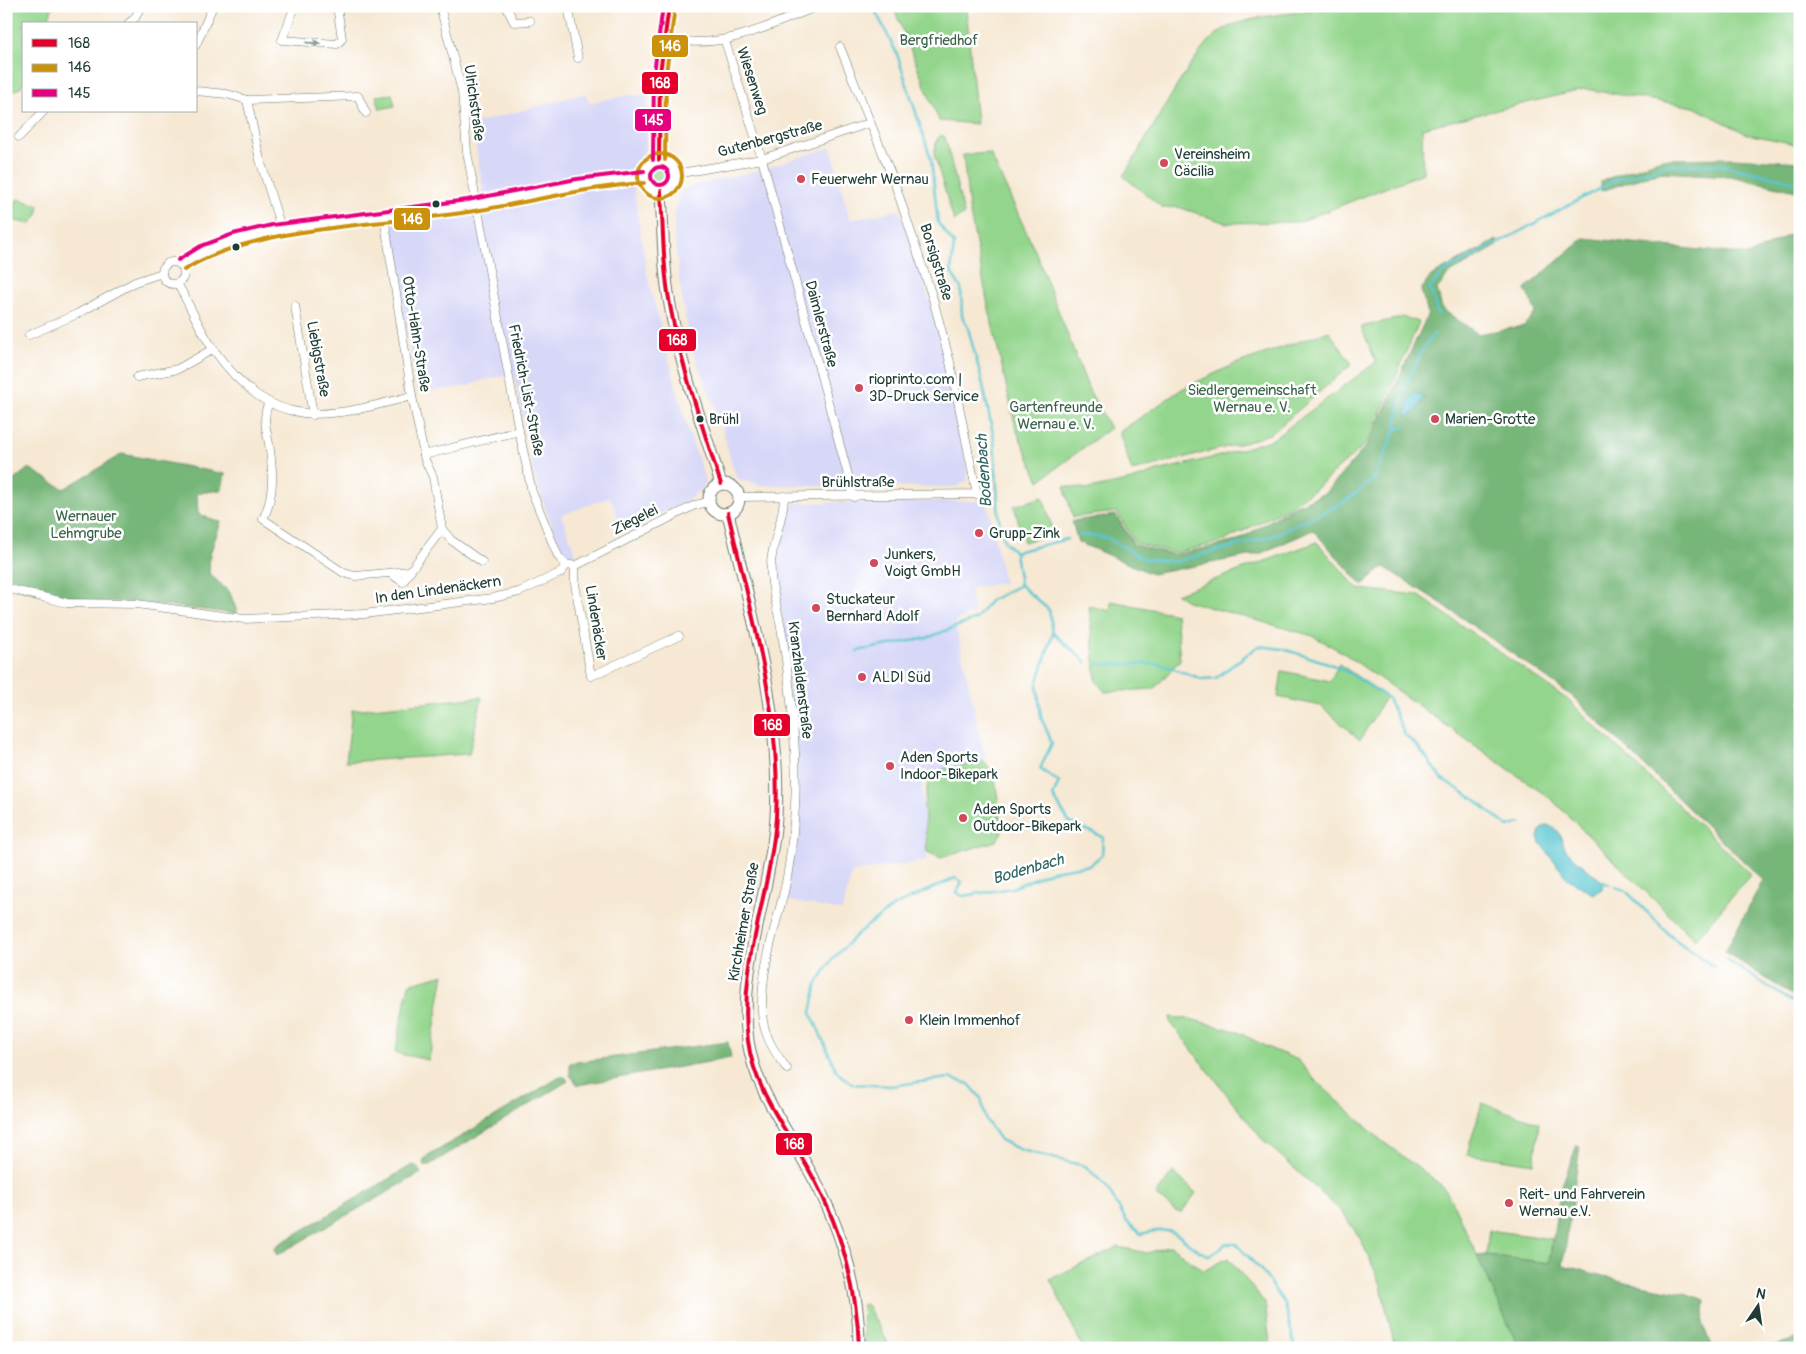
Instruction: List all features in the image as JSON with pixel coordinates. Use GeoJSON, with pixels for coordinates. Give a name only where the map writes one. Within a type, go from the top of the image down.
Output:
{"type":"FeatureCollection","features":[{"type":"Feature","properties":{"kind":"main road"},"geometry":{"type":"LineString","coordinates":[[659,160],[660,73],[669,6]]}},
{"type":"Feature","properties":{"kind":"main road"},"geometry":{"type":"LineString","coordinates":[[659,160],[668,163],[675,174],[672,186],[661,191],[652,190],[644,177],[650,164],[659,160]]}},
{"type":"Feature","properties":{"kind":"main road"},"geometry":{"type":"LineString","coordinates":[[661,191],[663,250],[670,305],[678,340],[721,484]]}},
{"type":"Feature","properties":{"kind":"main road"},"geometry":{"type":"LineString","coordinates":[[721,484],[732,486],[738,497],[735,509],[728,513],[717,513],[709,502],[710,491],[721,484]]}},
{"type":"Feature","properties":{"kind":"main road","name":"Kirchheimer Straße"},"geometry":{"type":"LineString","coordinates":[[728,513],[765,671],[776,747],[776,819],[748,992],[748,1040],[753,1066],[765,1094],[810,1172],[842,1247],[855,1298],[858,1348]]}},
{"type":"Feature","properties":{"kind":"street"},"geometry":{"type":"LineString","coordinates":[[131,22],[136,18],[141,6]]}},
{"type":"Feature","properties":{"kind":"street"},"geometry":{"type":"LineString","coordinates":[[198,40],[213,6]]}},
{"type":"Feature","properties":{"kind":"street"},"geometry":{"type":"LineString","coordinates":[[295,6],[282,40],[337,44],[342,39],[336,6]]}},
{"type":"Feature","properties":{"kind":"street","name":"Ulrichstraße"},"geometry":{"type":"LineString","coordinates":[[440,6],[462,92],[467,152],[477,205]]}},
{"type":"Feature","properties":{"kind":"street"},"geometry":{"type":"LineString","coordinates":[[506,6],[514,22],[530,21]]}},
{"type":"Feature","properties":{"kind":"street"},"geometry":{"type":"LineString","coordinates":[[568,6],[578,58]]}},
{"type":"Feature","properties":{"kind":"street"},"geometry":{"type":"LineString","coordinates":[[664,40],[686,43],[725,41],[818,6]]}},
{"type":"Feature","properties":{"kind":"street","name":"Wiesenweg"},"geometry":{"type":"LineString","coordinates":[[725,41],[762,158]]}},
{"type":"Feature","properties":{"kind":"street","name":"Borsigstraße"},"geometry":{"type":"LineString","coordinates":[[840,47],[912,232],[938,315],[950,362],[977,494]]}},
{"type":"Feature","properties":{"kind":"street"},"geometry":{"type":"LineString","coordinates":[[198,91],[221,92],[248,100],[358,96],[366,113]]}},
{"type":"Feature","properties":{"kind":"street"},"geometry":{"type":"LineString","coordinates":[[248,100],[260,160],[282,231]]}},
{"type":"Feature","properties":{"kind":"street"},"geometry":{"type":"LineString","coordinates":[[19,138],[43,112]]}},
{"type":"Feature","properties":{"kind":"street","name":"Gutenbergstraße"},"geometry":{"type":"LineString","coordinates":[[675,174],[694,173],[762,158],[870,123]]}},
{"type":"Feature","properties":{"kind":"street","name":"Daimlerstraße"},"geometry":{"type":"LineString","coordinates":[[762,158],[854,497]]}},
{"type":"Feature","properties":{"kind":"street"},"geometry":{"type":"LineString","coordinates":[[181,265],[192,256],[216,247],[238,240],[282,231],[477,205],[616,178],[644,177]]}},
{"type":"Feature","properties":{"kind":"street","name":"Friedrich-List-Straße"},"geometry":{"type":"LineString","coordinates":[[477,205],[532,492],[558,556],[571,565]]}},
{"type":"Feature","properties":{"kind":"street","name":"Otto-Hahn-Straße"},"geometry":{"type":"LineString","coordinates":[[384,217],[412,396],[424,455],[433,477],[442,528]]}},
{"type":"Feature","properties":{"kind":"street"},"geometry":{"type":"LineString","coordinates":[[168,262],[176,262],[181,265],[184,269],[184,277],[177,283],[172,284],[166,281],[162,273],[163,267],[168,262]]}},
{"type":"Feature","properties":{"kind":"street"},"geometry":{"type":"LineString","coordinates":[[29,335],[77,314],[135,282],[162,273]]}},
{"type":"Feature","properties":{"kind":"street"},"geometry":{"type":"LineString","coordinates":[[177,283],[213,349],[235,376],[253,392],[269,402],[284,409],[314,415],[347,412],[412,396]]}},
{"type":"Feature","properties":{"kind":"street","name":"Liebigstraße"},"geometry":{"type":"LineString","coordinates":[[295,306],[314,415]]}},
{"type":"Feature","properties":{"kind":"street"},"geometry":{"type":"LineString","coordinates":[[137,377],[178,368],[213,349]]}},
{"type":"Feature","properties":{"kind":"street"},"geometry":{"type":"LineString","coordinates":[[269,402],[264,415],[272,484],[270,501],[263,520],[344,573],[355,576],[410,570],[442,528],[451,540],[482,562]]}},
{"type":"Feature","properties":{"kind":"street"},"geometry":{"type":"LineString","coordinates":[[424,455],[519,431]]}},
{"type":"Feature","properties":{"kind":"street","name":"Brühlstraße"},"geometry":{"type":"LineString","coordinates":[[738,497],[977,494]]}},
{"type":"Feature","properties":{"kind":"street","name":"Kranzhaldenstraße"},"geometry":{"type":"LineString","coordinates":[[784,496],[782,512],[772,550],[771,574],[782,633],[792,711],[796,770],[795,805],[790,853],[782,900],[774,921],[764,978],[762,1013],[766,1036],[787,1069]]}},
{"type":"Feature","properties":{"kind":"street","name":"Ziegelei"},"geometry":{"type":"LineString","coordinates":[[571,565],[695,505],[709,502]]}},
{"type":"Feature","properties":{"kind":"street","name":"In den Lindenäckern"},"geometry":{"type":"LineString","coordinates":[[6,588],[67,603],[137,604],[244,620],[364,614],[493,598],[528,588],[560,573],[571,565]]}},
{"type":"Feature","properties":{"kind":"street","name":"Lindenäcker"},"geometry":{"type":"LineString","coordinates":[[571,565],[591,676],[679,636]]}},
{"type":"Feature","properties":{"kind":"shaded area"},"geometry":{"type":"Polygon","coordinates":[[[586,93],[589,103],[629,95],[648,96],[646,147],[640,161],[634,164],[634,190],[647,275],[685,420],[705,480],[705,486],[690,499],[624,532],[610,497],[561,515],[577,556],[571,559],[558,540],[534,475],[514,374],[480,381],[469,386],[418,393],[388,224],[486,208],[472,124],[586,93]]]}},
{"type":"Feature","properties":{"kind":"shaded area"},"geometry":{"type":"Polygon","coordinates":[[[831,147],[850,220],[899,210],[913,245],[936,324],[958,420],[968,475],[967,481],[956,487],[760,485],[738,479],[732,465],[720,420],[693,352],[683,306],[674,238],[674,213],[681,191],[695,185],[756,171],[831,147]]]}},
{"type":"Feature","properties":{"kind":"shaded area"},"geometry":{"type":"Polygon","coordinates":[[[987,501],[1004,583],[970,588],[974,613],[955,621],[985,759],[921,776],[927,861],[852,872],[842,911],[785,900],[797,799],[785,638],[774,556],[781,524],[794,503],[987,501]]]}},
{"type":"Feature","properties":{"kind":"green space"},"geometry":{"type":"Polygon","coordinates":[[[6,6],[53,6],[48,22],[22,22],[22,84],[20,88],[6,95],[6,6]]]}},
{"type":"Feature","properties":{"kind":"green space","name":"Bergfriedhof"},"geometry":{"type":"Polygon","coordinates":[[[893,6],[966,6],[977,124],[939,121],[893,6]]]}},
{"type":"Feature","properties":{"kind":"green space"},"geometry":{"type":"Polygon","coordinates":[[[1357,6],[1800,6],[1800,145],[1747,134],[1694,107],[1585,89],[1422,128],[1423,173],[1299,222],[1226,223],[1178,207],[1163,208],[1123,176],[1186,72],[1213,37],[1226,28],[1254,19],[1357,6]]]}},
{"type":"Feature","properties":{"kind":"green space"},"geometry":{"type":"Polygon","coordinates":[[[392,94],[395,106],[380,109],[376,96],[392,94]]]}},
{"type":"Feature","properties":{"kind":"green space"},"geometry":{"type":"Polygon","coordinates":[[[941,135],[945,137],[964,214],[954,221],[934,154],[937,139],[941,135]]]}},
{"type":"Feature","properties":{"kind":"green space","name":"Gartenfreunde Wernau e. V."},"geometry":{"type":"Polygon","coordinates":[[[990,153],[1036,253],[1089,390],[1110,428],[1039,481],[1016,429],[988,305],[969,208],[963,155],[990,153]]]}},
{"type":"Feature","properties":{"kind":"green space"},"geometry":{"type":"Polygon","coordinates":[[[1732,158],[1800,162],[1800,192],[1730,176],[1659,172],[1601,191],[1601,181],[1661,159],[1732,158]]]}},
{"type":"Feature","properties":{"kind":"green space"},"geometry":{"type":"Polygon","coordinates":[[[660,167],[666,170],[669,176],[666,182],[660,185],[654,182],[651,176],[654,170],[660,167]]]}},
{"type":"Feature","properties":{"kind":"green space"},"geometry":{"type":"Polygon","coordinates":[[[18,199],[39,205],[37,216],[30,224],[8,219],[10,207],[18,199]]]}},
{"type":"Feature","properties":{"kind":"green space"},"geometry":{"type":"Polygon","coordinates":[[[1800,229],[1800,916],[1797,941],[1800,947],[1800,1000],[1725,952],[1763,880],[1572,696],[1441,603],[1384,567],[1362,585],[1313,530],[1259,554],[1152,574],[1078,542],[1072,521],[1116,515],[1134,545],[1175,555],[1237,541],[1294,506],[1325,493],[1369,443],[1428,314],[1421,290],[1431,276],[1497,240],[1497,246],[1450,273],[1437,289],[1442,309],[1478,334],[1524,326],[1536,312],[1525,289],[1584,238],[1750,255],[1800,229]]]}},
{"type":"Feature","properties":{"kind":"green space"},"geometry":{"type":"Polygon","coordinates":[[[1404,317],[1419,322],[1368,442],[1314,490],[1282,511],[1224,541],[1176,553],[1135,543],[1117,512],[1073,517],[1064,486],[1089,489],[1132,480],[1157,471],[1220,456],[1273,439],[1376,362],[1361,327],[1404,317]]]}},
{"type":"Feature","properties":{"kind":"green space","name":"Siedlergemeinschaft Wernau e. V."},"geometry":{"type":"Polygon","coordinates":[[[1329,331],[1352,364],[1272,433],[1247,442],[1132,471],[1119,432],[1182,389],[1235,364],[1329,331]]]}},
{"type":"Feature","properties":{"kind":"green space","name":"Wernauer Lehmgrube"},"geometry":{"type":"Polygon","coordinates":[[[122,454],[225,474],[222,490],[197,493],[198,514],[221,522],[210,554],[209,573],[230,593],[238,614],[136,602],[68,601],[6,586],[6,486],[29,468],[64,489],[122,454]]]}},
{"type":"Feature","properties":{"kind":"green space"},"geometry":{"type":"Polygon","coordinates":[[[1043,497],[1054,534],[1024,542],[1014,506],[1043,497]]]}},
{"type":"Feature","properties":{"kind":"green space"},"geometry":{"type":"Polygon","coordinates":[[[1317,542],[1358,589],[1418,595],[1568,700],[1751,874],[1695,940],[1551,799],[1342,652],[1313,636],[1187,601],[1176,594],[1317,542]]]}},
{"type":"Feature","properties":{"kind":"green space"},"geometry":{"type":"Polygon","coordinates":[[[1111,601],[1176,614],[1180,660],[1154,689],[1105,692],[1096,681],[1089,606],[1110,611],[1111,601]]]}},
{"type":"Feature","properties":{"kind":"green space"},"geometry":{"type":"Polygon","coordinates":[[[1339,664],[1386,696],[1360,740],[1321,706],[1278,697],[1282,671],[1330,681],[1339,664]]]}},
{"type":"Feature","properties":{"kind":"green space"},"geometry":{"type":"Polygon","coordinates":[[[482,697],[469,754],[346,762],[352,710],[482,697]]]}},
{"type":"Feature","properties":{"kind":"green space","name":"Aden Sports Outdoor-Bikepark"},"geometry":{"type":"Polygon","coordinates":[[[983,761],[994,773],[1003,831],[996,841],[941,858],[927,852],[924,805],[930,772],[983,761]]]}},
{"type":"Feature","properties":{"kind":"green space"},"geometry":{"type":"Polygon","coordinates":[[[444,974],[429,1060],[395,1053],[409,984],[444,974]]]}},
{"type":"Feature","properties":{"kind":"green space"},"geometry":{"type":"Polygon","coordinates":[[[1170,1017],[1190,1019],[1236,1031],[1298,1060],[1315,1080],[1382,1141],[1441,1185],[1452,1201],[1519,1348],[1395,1348],[1380,1282],[1360,1238],[1341,1211],[1261,1138],[1171,1023],[1170,1017]]]}},
{"type":"Feature","properties":{"kind":"green space"},"geometry":{"type":"Polygon","coordinates":[[[728,1042],[731,1058],[578,1085],[570,1075],[570,1063],[728,1042]]]}},
{"type":"Feature","properties":{"kind":"green space"},"geometry":{"type":"Polygon","coordinates":[[[560,1077],[565,1077],[568,1081],[426,1167],[423,1163],[425,1158],[560,1077]]]}},
{"type":"Feature","properties":{"kind":"green space"},"geometry":{"type":"Polygon","coordinates":[[[1482,1103],[1539,1123],[1534,1164],[1467,1154],[1482,1103]]]}},
{"type":"Feature","properties":{"kind":"green space"},"geometry":{"type":"Polygon","coordinates":[[[1577,1145],[1580,1146],[1563,1265],[1625,1282],[1684,1293],[1705,1300],[1703,1324],[1713,1348],[1519,1348],[1477,1256],[1486,1255],[1549,1263],[1561,1188],[1577,1145]]]}},
{"type":"Feature","properties":{"kind":"green space"},"geometry":{"type":"Polygon","coordinates":[[[412,1165],[416,1166],[421,1173],[277,1255],[274,1249],[276,1246],[412,1165]]]}},
{"type":"Feature","properties":{"kind":"green space"},"geometry":{"type":"Polygon","coordinates":[[[1173,1172],[1196,1193],[1181,1213],[1175,1211],[1156,1195],[1173,1172]]]}},
{"type":"Feature","properties":{"kind":"green space"},"geometry":{"type":"Polygon","coordinates":[[[1489,1230],[1552,1239],[1549,1263],[1486,1255],[1489,1230]]]}},
{"type":"Feature","properties":{"kind":"green space"},"geometry":{"type":"Polygon","coordinates":[[[1171,1246],[1203,1271],[1228,1258],[1265,1303],[1270,1343],[1264,1348],[1083,1348],[1050,1279],[1118,1247],[1147,1253],[1171,1246]]]}},
{"type":"Feature","properties":{"kind":"green space"},"geometry":{"type":"Polygon","coordinates":[[[866,1304],[891,1348],[864,1348],[862,1305],[866,1304]]]}},
{"type":"Feature","properties":{"kind":"green space"},"geometry":{"type":"Polygon","coordinates":[[[1800,1338],[1800,1348],[1765,1348],[1800,1338]]]}},
{"type":"Feature","properties":{"kind":"water"},"geometry":{"type":"Polygon","coordinates":[[[1414,392],[1424,397],[1415,412],[1406,417],[1408,401],[1414,392]]]}},
{"type":"Feature","properties":{"kind":"water"},"geometry":{"type":"Polygon","coordinates":[[[1548,825],[1558,831],[1567,852],[1603,882],[1602,889],[1593,894],[1567,878],[1540,843],[1538,836],[1542,828],[1548,825]]]}},
{"type":"Feature","properties":{"kind":"waterway","name":"Bodenbach"},"geometry":{"type":"LineString","coordinates":[[873,6],[897,54],[931,159],[938,223],[954,244],[951,272],[961,288],[962,316],[968,328],[983,385],[994,439],[999,519],[1004,541],[1015,552],[1020,585],[1049,610],[1053,633],[1037,684],[1041,717],[1052,743],[1040,769],[1059,782],[1053,796],[1069,822],[1103,837],[1102,855],[1090,865],[1052,871],[1012,888],[963,896],[957,893],[962,882],[955,878],[894,906],[858,933],[832,960],[817,983],[811,1013],[837,1072],[852,1084],[891,1086],[949,1078],[969,1084],[981,1098],[986,1120],[1000,1140],[1021,1150],[1085,1166],[1106,1186],[1127,1222],[1141,1234],[1156,1231],[1174,1233],[1191,1246],[1210,1256],[1225,1244],[1236,1244],[1261,1270],[1285,1304],[1295,1348]]}},
{"type":"Feature","properties":{"kind":"waterway"},"geometry":{"type":"LineString","coordinates":[[1438,315],[1430,288],[1442,273],[1616,180],[1668,165],[1722,165],[1800,183]]}},
{"type":"Feature","properties":{"kind":"waterway"},"geometry":{"type":"LineString","coordinates":[[1079,536],[1108,538],[1144,559],[1175,562],[1272,536],[1343,503],[1374,479],[1395,431],[1403,391],[1422,350],[1434,333]]}},
{"type":"Feature","properties":{"kind":"waterway"},"geometry":{"type":"LineString","coordinates":[[1396,430],[1406,426]]}},
{"type":"Feature","properties":{"kind":"waterway"},"geometry":{"type":"LineString","coordinates":[[1015,552],[1067,539]]}},
{"type":"Feature","properties":{"kind":"waterway"},"geometry":{"type":"LineString","coordinates":[[857,651],[927,638],[976,619],[990,601],[1020,585]]}},
{"type":"Feature","properties":{"kind":"waterway"},"geometry":{"type":"LineString","coordinates":[[1053,633],[1086,662]]}},
{"type":"Feature","properties":{"kind":"waterway"},"geometry":{"type":"LineString","coordinates":[[1097,664],[1160,664],[1202,679],[1216,678],[1258,646],[1283,649],[1328,663],[1351,674],[1388,698],[1405,735],[1420,749],[1441,778],[1474,799],[1508,827],[1521,823]]}},
{"type":"Feature","properties":{"kind":"waterway"},"geometry":{"type":"LineString","coordinates":[[1603,882],[1610,885]]}},
{"type":"Feature","properties":{"kind":"waterway"},"geometry":{"type":"LineString","coordinates":[[1616,887],[1625,890],[1673,938],[1714,967]]}},
{"type":"Feature","properties":{"kind":"waterway"},"geometry":{"type":"LineString","coordinates":[[1727,960],[1800,1007]]}},
{"type":"Feature","properties":{"kind":"transit line","name":"145"},"geometry":{"type":"LineString","coordinates":[[653,160],[654,73],[663,6]]}},
{"type":"Feature","properties":{"kind":"transit line","name":"168"},"geometry":{"type":"LineString","coordinates":[[659,160],[660,73],[669,6]]}},
{"type":"Feature","properties":{"kind":"transit line","name":"146"},"geometry":{"type":"LineString","coordinates":[[665,160],[666,73],[675,7]]}},
{"type":"Feature","properties":{"kind":"transit line","name":"146"},"geometry":{"type":"LineString","coordinates":[[660,154],[672,158],[678,164],[682,176],[678,188],[672,194],[660,198],[648,194],[642,188],[638,176],[642,164],[648,158],[660,154]]}},
{"type":"Feature","properties":{"kind":"transit line","name":"145"},"geometry":{"type":"LineString","coordinates":[[660,167],[668,172],[669,176],[664,184],[660,185],[652,180],[651,176],[656,168],[660,167]]}},
{"type":"Feature","properties":{"kind":"transit line","name":"145"},"geometry":{"type":"LineString","coordinates":[[178,260],[201,246],[233,234],[272,225],[467,200],[577,179],[644,171]]}},
{"type":"Feature","properties":{"kind":"transit line","name":"146"},"geometry":{"type":"LineString","coordinates":[[184,270],[214,255],[284,235],[360,224],[434,217],[578,192],[644,183]]}},
{"type":"Feature","properties":{"kind":"transit line","name":"168"},"geometry":{"type":"LineString","coordinates":[[661,191],[666,276],[670,305],[692,395],[721,484]]}},
{"type":"Feature","properties":{"kind":"transit line","name":"168"},"geometry":{"type":"LineString","coordinates":[[728,513],[763,664],[770,702],[777,778],[773,845],[747,984],[746,1013],[748,1041],[751,1059],[764,1092],[820,1191],[838,1234],[855,1301],[859,1348]]}},
{"type":"Feature","properties":{"kind":"place","name":"Vereinsheim Cäcilia"},"geometry":{"type":"Point","coordinates":[1164,163]}},
{"type":"Feature","properties":{"kind":"place","name":"Feuerwehr Wernau"},"geometry":{"type":"Point","coordinates":[801,179]}},
{"type":"Feature","properties":{"kind":"place","name":"rioprinto.com | 3D-Druck Service"},"geometry":{"type":"Point","coordinates":[859,388]}},
{"type":"Feature","properties":{"kind":"place","name":"Brühl"},"geometry":{"type":"Point","coordinates":[700,419]}},
{"type":"Feature","properties":{"kind":"place","name":"Marien-Grotte"},"geometry":{"type":"Point","coordinates":[1435,419]}},
{"type":"Feature","properties":{"kind":"place","name":"Grupp-Zink"},"geometry":{"type":"Point","coordinates":[979,533]}},
{"type":"Feature","properties":{"kind":"place","name":"Junkers, Voigt GmbH"},"geometry":{"type":"Point","coordinates":[874,563]}},
{"type":"Feature","properties":{"kind":"place","name":"Stuckateur Bernhard Adolf"},"geometry":{"type":"Point","coordinates":[816,608]}},
{"type":"Feature","properties":{"kind":"place","name":"ALDI Süd"},"geometry":{"type":"Point","coordinates":[862,677]}},
{"type":"Feature","properties":{"kind":"place","name":"Aden Sports Indoor-Bikepark"},"geometry":{"type":"Point","coordinates":[890,766]}},
{"type":"Feature","properties":{"kind":"place","name":"Aden Sports Outdoor-Bikepark"},"geometry":{"type":"Point","coordinates":[963,818]}},
{"type":"Feature","properties":{"kind":"place","name":"Klein Immenhof"},"geometry":{"type":"Point","coordinates":[909,1020]}},
{"type":"Feature","properties":{"kind":"place","name":"Reit- und Fahrverein Wernau e.V."},"geometry":{"type":"Point","coordinates":[1509,1203]}}]}
